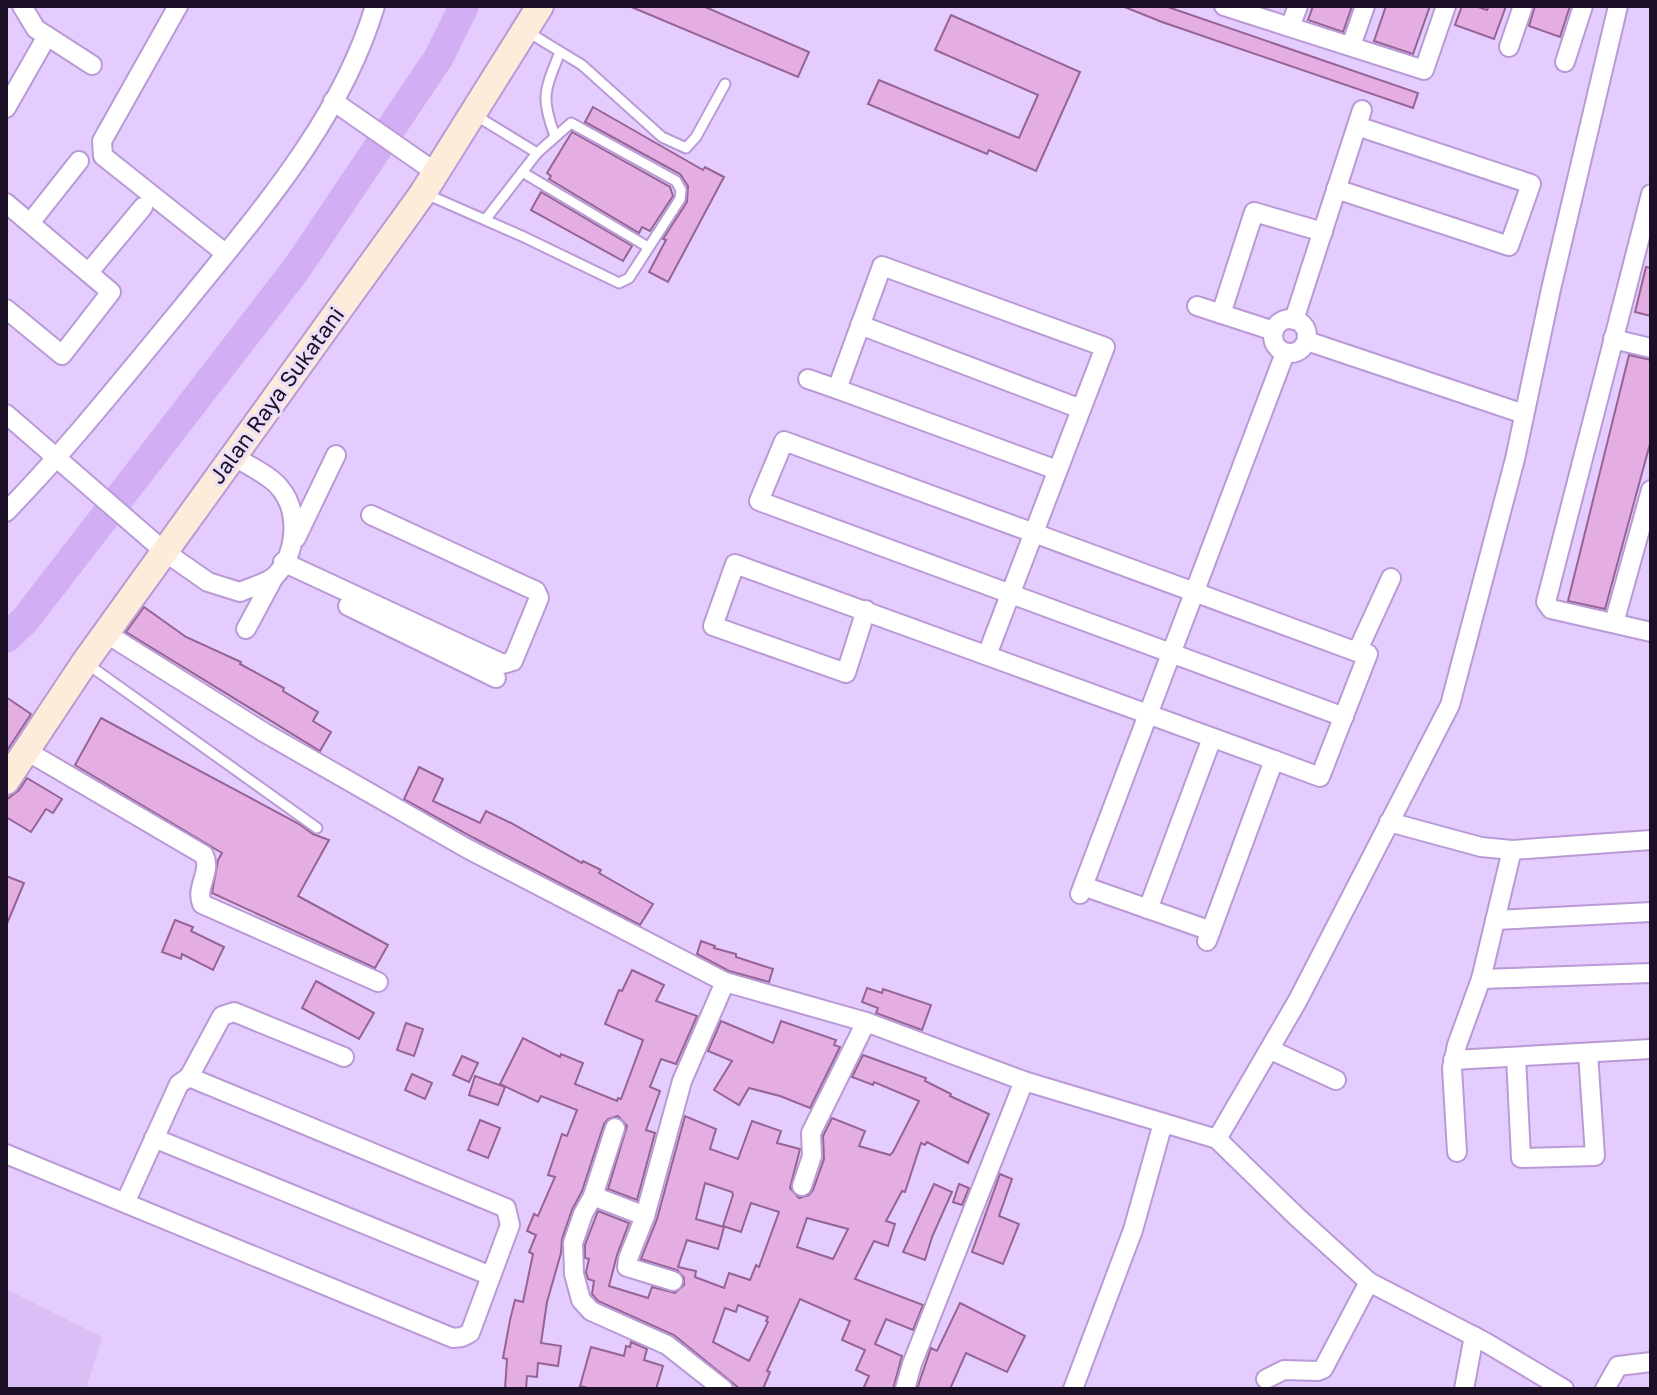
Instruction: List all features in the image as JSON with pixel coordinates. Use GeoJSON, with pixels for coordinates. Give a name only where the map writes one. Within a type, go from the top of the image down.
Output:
{"type":"FeatureCollection","features":[{"type":"Feature","properties":{"kind":"main road","name":"Jalan Raya Sukatani"},"geometry":{"type":"LineString","coordinates":[[6,781],[85,662],[429,182],[540,6]]}},
{"type":"Feature","properties":{"kind":"street"},"geometry":{"type":"LineString","coordinates":[[22,6],[29,21],[92,65]]}},
{"type":"Feature","properties":{"kind":"street"},"geometry":{"type":"LineString","coordinates":[[178,6],[102,141],[101,149],[103,156],[225,253]]}},
{"type":"Feature","properties":{"kind":"street"},"geometry":{"type":"LineString","coordinates":[[6,512],[58,459],[282,184],[351,70],[375,6]]}},
{"type":"Feature","properties":{"kind":"street"},"geometry":{"type":"LineString","coordinates":[[1227,6],[1424,70],[1446,6]]}},
{"type":"Feature","properties":{"kind":"street"},"geometry":{"type":"LineString","coordinates":[[1290,27],[1298,6]]}},
{"type":"Feature","properties":{"kind":"street"},"geometry":{"type":"LineString","coordinates":[[1351,46],[1365,6]]}},
{"type":"Feature","properties":{"kind":"street"},"geometry":{"type":"LineString","coordinates":[[1509,47],[1523,6]]}},
{"type":"Feature","properties":{"kind":"street"},"geometry":{"type":"LineString","coordinates":[[1565,62],[1583,6]]}},
{"type":"Feature","properties":{"kind":"street"},"geometry":{"type":"LineString","coordinates":[[1217,1139],[1271,1050],[1450,705],[1524,414],[1618,6]]}},
{"type":"Feature","properties":{"kind":"street"},"geometry":{"type":"LineString","coordinates":[[6,108],[47,36]]}},
{"type":"Feature","properties":{"kind":"street"},"geometry":{"type":"LineString","coordinates":[[333,101],[413,156],[429,182]]}},
{"type":"Feature","properties":{"kind":"street"},"geometry":{"type":"LineString","coordinates":[[1294,320],[1323,232],[1336,189],[1359,118],[1531,184],[1509,246],[1336,189]]}},
{"type":"Feature","properties":{"kind":"street"},"geometry":{"type":"LineString","coordinates":[[30,223],[79,161]]}},
{"type":"Feature","properties":{"kind":"street"},"geometry":{"type":"LineString","coordinates":[[1651,194],[1546,602],[1551,609],[1651,632]]}},
{"type":"Feature","properties":{"kind":"street"},"geometry":{"type":"LineString","coordinates":[[6,203],[111,292],[62,355],[6,309]]}},
{"type":"Feature","properties":{"kind":"street"},"geometry":{"type":"LineString","coordinates":[[89,272],[143,207]]}},
{"type":"Feature","properties":{"kind":"street"},"geometry":{"type":"LineString","coordinates":[[1221,314],[1254,212],[1323,232]]}},
{"type":"Feature","properties":{"kind":"street"},"geometry":{"type":"LineString","coordinates":[[837,389],[882,266],[1105,347],[987,655]]}},
{"type":"Feature","properties":{"kind":"street"},"geometry":{"type":"LineString","coordinates":[[1197,306],[1274,331]]}},
{"type":"Feature","properties":{"kind":"street"},"geometry":{"type":"LineString","coordinates":[[1294,320],[1304,325],[1307,341],[1302,350],[1285,353],[1273,342],[1274,331],[1279,323],[1294,320]]}},
{"type":"Feature","properties":{"kind":"street"},"geometry":{"type":"LineString","coordinates":[[860,325],[1081,409]]}},
{"type":"Feature","properties":{"kind":"street"},"geometry":{"type":"LineString","coordinates":[[1613,339],[1651,348]]}},
{"type":"Feature","properties":{"kind":"street"},"geometry":{"type":"LineString","coordinates":[[1307,341],[1524,414]]}},
{"type":"Feature","properties":{"kind":"street"},"geometry":{"type":"LineString","coordinates":[[1274,760],[1209,936],[1148,909],[1082,890],[1285,353]]}},
{"type":"Feature","properties":{"kind":"street"},"geometry":{"type":"LineString","coordinates":[[808,379],[1057,470]]}},
{"type":"Feature","properties":{"kind":"street"},"geometry":{"type":"LineString","coordinates":[[6,414],[165,552],[208,582],[240,592],[281,565],[294,515],[280,487],[233,456]]}},
{"type":"Feature","properties":{"kind":"street"},"geometry":{"type":"LineString","coordinates":[[866,610],[846,673],[713,626],[735,564],[866,610],[1320,777],[1344,717],[1368,654],[784,441],[759,501],[1344,717]]}},
{"type":"Feature","properties":{"kind":"street"},"geometry":{"type":"LineString","coordinates":[[246,629],[336,455]]}},
{"type":"Feature","properties":{"kind":"street"},"geometry":{"type":"LineString","coordinates":[[1614,623],[1642,561],[1651,493]]}},
{"type":"Feature","properties":{"kind":"street"},"geometry":{"type":"LineString","coordinates":[[281,565],[503,664],[513,661],[539,598],[536,591],[371,515]]}},
{"type":"Feature","properties":{"kind":"street"},"geometry":{"type":"LineString","coordinates":[[281,565],[496,678]]}},
{"type":"Feature","properties":{"kind":"street"},"geometry":{"type":"LineString","coordinates":[[1357,652],[1391,578]]}},
{"type":"Feature","properties":{"kind":"street"},"geometry":{"type":"LineString","coordinates":[[107,634],[265,733],[468,849],[725,982],[866,1022],[1024,1081],[1217,1139],[1369,1282],[1474,1336],[1564,1389]]}},
{"type":"Feature","properties":{"kind":"street"},"geometry":{"type":"LineString","coordinates":[[1148,909],[1212,738]]}},
{"type":"Feature","properties":{"kind":"street"},"geometry":{"type":"LineString","coordinates":[[25,750],[204,855],[208,864],[199,895],[202,904],[378,982]]}},
{"type":"Feature","properties":{"kind":"street"},"geometry":{"type":"LineString","coordinates":[[1389,822],[1481,847],[1512,850],[1651,840]]}},
{"type":"Feature","properties":{"kind":"street"},"geometry":{"type":"LineString","coordinates":[[1457,1152],[1453,1060],[1481,979],[1512,850]]}},
{"type":"Feature","properties":{"kind":"street"},"geometry":{"type":"LineString","coordinates":[[1495,920],[1651,912]]}},
{"type":"Feature","properties":{"kind":"street"},"geometry":{"type":"LineString","coordinates":[[1481,979],[1651,973]]}},
{"type":"Feature","properties":{"kind":"street"},"geometry":{"type":"LineString","coordinates":[[673,1281],[627,1267],[628,1259],[645,1216],[682,1081],[725,982]]}},
{"type":"Feature","properties":{"kind":"street"},"geometry":{"type":"LineString","coordinates":[[125,1203],[179,1084],[189,1077],[222,1016],[234,1012],[344,1057]]}},
{"type":"Feature","properties":{"kind":"street"},"geometry":{"type":"LineString","coordinates":[[802,1186],[812,1156],[811,1133],[866,1022]]}},
{"type":"Feature","properties":{"kind":"street"},"geometry":{"type":"LineString","coordinates":[[1453,1060],[1651,1049]]}},
{"type":"Feature","properties":{"kind":"street"},"geometry":{"type":"LineString","coordinates":[[1271,1050],[1336,1080]]}},
{"type":"Feature","properties":{"kind":"street"},"geometry":{"type":"LineString","coordinates":[[1516,1057],[1521,1158],[1595,1156],[1588,1053]]}},
{"type":"Feature","properties":{"kind":"street"},"geometry":{"type":"LineString","coordinates":[[6,1154],[453,1338],[470,1333],[510,1225],[506,1208],[189,1077]]}},
{"type":"Feature","properties":{"kind":"street"},"geometry":{"type":"LineString","coordinates":[[905,1389],[912,1364],[1024,1081]]}},
{"type":"Feature","properties":{"kind":"street"},"geometry":{"type":"LineString","coordinates":[[1073,1389],[1133,1230],[1163,1123]]}},
{"type":"Feature","properties":{"kind":"street"},"geometry":{"type":"LineString","coordinates":[[615,1128],[593,1196],[573,1243],[574,1274],[581,1300],[591,1311],[667,1345],[723,1389]]}},
{"type":"Feature","properties":{"kind":"street"},"geometry":{"type":"LineString","coordinates":[[154,1138],[491,1276]]}},
{"type":"Feature","properties":{"kind":"street"},"geometry":{"type":"LineString","coordinates":[[593,1196],[645,1216]]}},
{"type":"Feature","properties":{"kind":"street"},"geometry":{"type":"LineString","coordinates":[[1266,1379],[1284,1370],[1323,1369],[1369,1282]]}},
{"type":"Feature","properties":{"kind":"street"},"geometry":{"type":"LineString","coordinates":[[1464,1389],[1474,1336]]}},
{"type":"Feature","properties":{"kind":"street"},"geometry":{"type":"LineString","coordinates":[[1605,1389],[1618,1366],[1651,1362]]}},
{"type":"Feature","properties":{"kind":"lane"},"geometry":{"type":"LineString","coordinates":[[525,31],[582,65],[662,137],[686,148],[696,137],[725,84]]}},
{"type":"Feature","properties":{"kind":"lane"},"geometry":{"type":"LineString","coordinates":[[555,136],[545,108],[549,81],[560,52]]}},
{"type":"Feature","properties":{"kind":"lane"},"geometry":{"type":"LineString","coordinates":[[474,114],[537,153]]}},
{"type":"Feature","properties":{"kind":"lane"},"geometry":{"type":"LineString","coordinates":[[429,182],[485,220],[619,283],[629,278],[681,195],[678,183],[574,123],[568,124],[537,153],[485,220]]}},
{"type":"Feature","properties":{"kind":"lane"},"geometry":{"type":"LineString","coordinates":[[522,172],[648,247]]}},
{"type":"Feature","properties":{"kind":"lane"},"geometry":{"type":"LineString","coordinates":[[85,662],[317,828]]}},
{"type":"Feature","properties":{"kind":"shaded area"},"geometry":{"type":"Polygon","coordinates":[[[6,1289],[102,1337],[86,1389],[6,1389],[6,1289]]]}},
{"type":"Feature","properties":{"kind":"building"},"geometry":{"type":"Polygon","coordinates":[[[629,6],[703,6],[809,52],[798,77],[629,6]]]}},
{"type":"Feature","properties":{"kind":"building"},"geometry":{"type":"Polygon","coordinates":[[[1122,6],[1165,6],[1418,93],[1413,108],[1122,6]]]}},
{"type":"Feature","properties":{"kind":"building"},"geometry":{"type":"Polygon","coordinates":[[[1313,6],[1352,6],[1343,32],[1308,20],[1313,6]]]}},
{"type":"Feature","properties":{"kind":"building"},"geometry":{"type":"Polygon","coordinates":[[[1386,6],[1430,6],[1413,54],[1374,41],[1386,6]]]}},
{"type":"Feature","properties":{"kind":"building"},"geometry":{"type":"Polygon","coordinates":[[[1462,6],[1487,10],[1489,6],[1506,6],[1494,39],[1455,25],[1462,6]]]}},
{"type":"Feature","properties":{"kind":"building"},"geometry":{"type":"Polygon","coordinates":[[[1535,6],[1570,6],[1560,37],[1529,26],[1535,6]]]}},
{"type":"Feature","properties":{"kind":"building"},"geometry":{"type":"Polygon","coordinates":[[[951,15],[1080,72],[1036,171],[868,104],[879,80],[1019,138],[1038,95],[935,50],[951,15]]]}},
{"type":"Feature","properties":{"kind":"building"},"geometry":{"type":"Polygon","coordinates":[[[593,107],[703,170],[705,167],[724,177],[668,282],[649,272],[666,240],[663,239],[687,202],[688,186],[680,174],[585,122],[593,107]]]}},
{"type":"Feature","properties":{"kind":"building"},"geometry":{"type":"Polygon","coordinates":[[[572,132],[670,187],[673,196],[650,231],[642,227],[639,233],[549,179],[551,176],[547,173],[572,132]]]}},
{"type":"Feature","properties":{"kind":"building"},"geometry":{"type":"Polygon","coordinates":[[[541,192],[632,246],[623,261],[531,210],[541,192]]]}},
{"type":"Feature","properties":{"kind":"building"},"geometry":{"type":"Polygon","coordinates":[[[1646,267],[1651,268],[1651,316],[1635,312],[1646,267]]]}},
{"type":"Feature","properties":{"kind":"building"},"geometry":{"type":"Polygon","coordinates":[[[1629,355],[1651,360],[1651,440],[1605,609],[1568,601],[1629,355]]]}},
{"type":"Feature","properties":{"kind":"building"},"geometry":{"type":"Polygon","coordinates":[[[144,607],[186,637],[241,662],[318,712],[313,721],[331,732],[320,751],[126,632],[144,607]]]}},
{"type":"Feature","properties":{"kind":"building"},"geometry":{"type":"Polygon","coordinates":[[[6,697],[31,714],[6,752],[6,697]]]}},
{"type":"Feature","properties":{"kind":"building"},"geometry":{"type":"Polygon","coordinates":[[[101,718],[329,840],[298,896],[388,945],[375,968],[212,893],[222,853],[75,765],[101,718]]]}},
{"type":"Feature","properties":{"kind":"building"},"geometry":{"type":"Polygon","coordinates":[[[419,767],[443,779],[433,801],[480,823],[486,811],[582,863],[601,870],[599,873],[653,904],[640,925],[404,799],[419,767]]]}},
{"type":"Feature","properties":{"kind":"building"},"geometry":{"type":"Polygon","coordinates":[[[27,778],[62,799],[53,813],[46,809],[31,832],[6,817],[6,800],[19,790],[27,778]]]}},
{"type":"Feature","properties":{"kind":"building"},"geometry":{"type":"Polygon","coordinates":[[[6,876],[24,883],[6,926],[6,876]]]}},
{"type":"Feature","properties":{"kind":"building"},"geometry":{"type":"Polygon","coordinates":[[[175,920],[193,927],[191,931],[224,947],[213,970],[182,954],[181,959],[162,952],[175,920]]]}},
{"type":"Feature","properties":{"kind":"building"},"geometry":{"type":"Polygon","coordinates":[[[701,941],[773,969],[769,982],[729,971],[697,954],[701,941]]]}},
{"type":"Feature","properties":{"kind":"building"},"geometry":{"type":"Polygon","coordinates":[[[632,970],[664,985],[656,1001],[697,1016],[676,1064],[661,1059],[650,1087],[660,1091],[646,1130],[655,1133],[637,1200],[608,1189],[627,1126],[618,1116],[604,1124],[562,1239],[547,1302],[541,1343],[561,1346],[558,1366],[538,1363],[537,1377],[527,1376],[526,1389],[505,1389],[507,1359],[503,1358],[510,1320],[515,1300],[523,1302],[533,1254],[529,1252],[536,1235],[527,1231],[534,1214],[538,1216],[555,1177],[548,1175],[562,1134],[567,1136],[577,1110],[541,1096],[538,1102],[500,1084],[523,1038],[560,1057],[561,1054],[583,1063],[575,1084],[617,1101],[621,1099],[643,1040],[605,1024],[619,990],[622,991],[632,970]]]}},
{"type":"Feature","properties":{"kind":"building"},"geometry":{"type":"Polygon","coordinates":[[[316,981],[374,1013],[359,1039],[302,1008],[316,981]]]}},
{"type":"Feature","properties":{"kind":"building"},"geometry":{"type":"Polygon","coordinates":[[[867,988],[882,993],[883,989],[931,1005],[922,1030],[876,1013],[878,1008],[862,1002],[867,988]]]}},
{"type":"Feature","properties":{"kind":"building"},"geometry":{"type":"Polygon","coordinates":[[[721,1021],[773,1043],[781,1021],[836,1040],[834,1045],[840,1047],[810,1108],[749,1088],[739,1105],[714,1090],[732,1061],[708,1051],[721,1021]]]}},
{"type":"Feature","properties":{"kind":"building"},"geometry":{"type":"Polygon","coordinates":[[[406,1023],[423,1029],[414,1056],[397,1050],[406,1023]]]}},
{"type":"Feature","properties":{"kind":"building"},"geometry":{"type":"Polygon","coordinates":[[[863,1055],[926,1078],[925,1081],[950,1096],[989,1114],[968,1163],[927,1142],[925,1145],[921,1143],[905,1192],[902,1191],[886,1221],[895,1224],[888,1246],[874,1241],[855,1279],[923,1305],[913,1330],[886,1319],[875,1344],[902,1356],[893,1389],[863,1389],[869,1376],[856,1370],[865,1350],[842,1340],[850,1321],[800,1299],[767,1371],[770,1372],[763,1389],[740,1389],[674,1335],[598,1301],[592,1294],[594,1281],[588,1279],[586,1272],[589,1259],[585,1258],[585,1245],[598,1211],[629,1223],[609,1286],[648,1298],[652,1287],[675,1293],[684,1285],[684,1278],[677,1270],[641,1259],[657,1219],[685,1116],[716,1129],[710,1149],[738,1159],[752,1121],[781,1131],[777,1143],[800,1149],[790,1188],[799,1198],[813,1190],[824,1159],[823,1136],[832,1118],[865,1131],[859,1146],[890,1155],[919,1101],[874,1082],[873,1085],[852,1077],[863,1055]],[[705,1183],[696,1219],[724,1227],[718,1249],[687,1240],[678,1267],[696,1271],[695,1277],[724,1288],[729,1273],[750,1280],[756,1265],[759,1267],[779,1212],[751,1203],[741,1232],[723,1226],[732,1192],[705,1183]],[[807,1218],[797,1247],[833,1259],[848,1229],[807,1218]],[[738,1305],[736,1312],[725,1308],[713,1342],[749,1361],[768,1317],[738,1305]]]}},
{"type":"Feature","properties":{"kind":"building"},"geometry":{"type":"Polygon","coordinates":[[[462,1056],[478,1063],[469,1082],[453,1075],[462,1056]]]}},
{"type":"Feature","properties":{"kind":"building"},"geometry":{"type":"Polygon","coordinates":[[[412,1074],[432,1083],[425,1099],[405,1090],[412,1074]]]}},
{"type":"Feature","properties":{"kind":"building"},"geometry":{"type":"Polygon","coordinates":[[[475,1076],[505,1087],[498,1105],[469,1095],[475,1076]]]}},
{"type":"Feature","properties":{"kind":"building"},"geometry":{"type":"Polygon","coordinates":[[[480,1120],[500,1128],[488,1158],[468,1150],[480,1120]]]}},
{"type":"Feature","properties":{"kind":"building"},"geometry":{"type":"Polygon","coordinates":[[[1000,1174],[1012,1179],[999,1216],[1019,1224],[1003,1264],[972,1252],[1000,1174]]]}},
{"type":"Feature","properties":{"kind":"building"},"geometry":{"type":"Polygon","coordinates":[[[934,1184],[952,1192],[925,1260],[903,1252],[934,1184]]]}},
{"type":"Feature","properties":{"kind":"building"},"geometry":{"type":"Polygon","coordinates":[[[959,1184],[969,1188],[962,1205],[953,1202],[959,1184]]]}},
{"type":"Feature","properties":{"kind":"building"},"geometry":{"type":"Polygon","coordinates":[[[960,1303],[1025,1336],[1007,1372],[966,1353],[950,1389],[917,1389],[931,1348],[937,1351],[960,1303]]]}},
{"type":"Feature","properties":{"kind":"building"},"geometry":{"type":"Polygon","coordinates":[[[631,1342],[647,1349],[644,1360],[663,1366],[656,1389],[592,1389],[580,1386],[591,1347],[624,1356],[626,1346],[630,1347],[631,1342]]]}},
{"type":"Feature","properties":{"kind":"waterway"},"geometry":{"type":"LineString","coordinates":[[6,638],[25,620],[297,268],[439,57],[464,6]]}}]}
